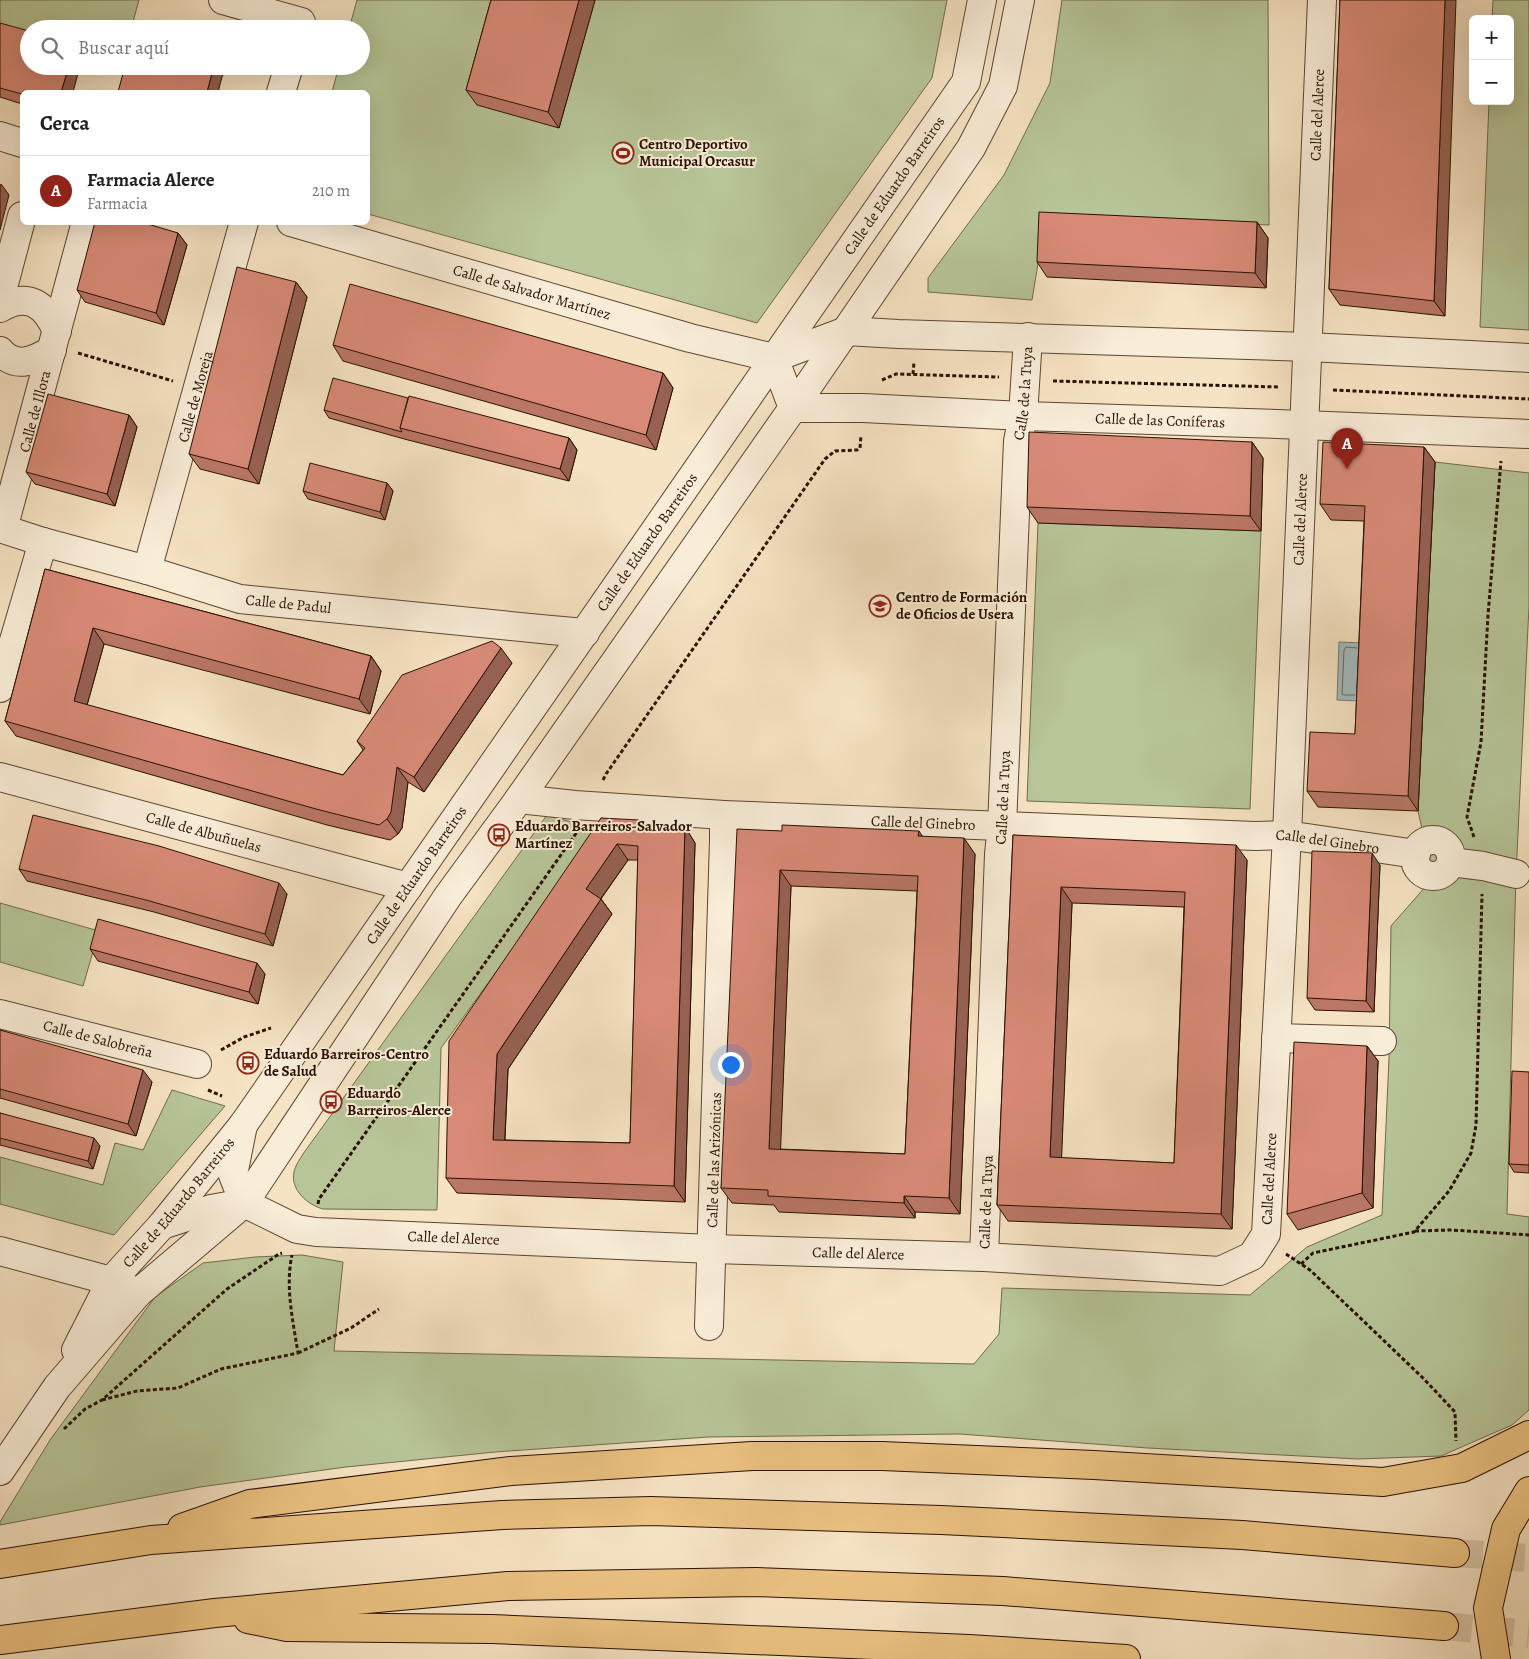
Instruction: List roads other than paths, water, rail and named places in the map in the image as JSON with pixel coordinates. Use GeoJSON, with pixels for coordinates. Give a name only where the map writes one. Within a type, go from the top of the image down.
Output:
{"type":"FeatureCollection","features":[{"type":"Feature","properties":{"kind":"main road"},"geometry":{"type":"LineString","coordinates":[[151,1540],[250,1504],[511,1471],[752,1456],[882,1456],[1383,1482],[1462,1468],[1529,1435]]}},
{"type":"Feature","properties":{"kind":"main road"},"geometry":{"type":"LineString","coordinates":[[1496,1659],[1488,1608],[1506,1529],[1529,1491]]}},
{"type":"Feature","properties":{"kind":"main road"},"geometry":{"type":"LineString","coordinates":[[0,1564],[151,1540],[502,1515],[651,1512],[942,1520],[1242,1535],[1455,1553]]}},
{"type":"Feature","properties":{"kind":"main road"},"geometry":{"type":"LineString","coordinates":[[0,1640],[215,1613],[508,1586],[756,1582],[1003,1591],[1444,1626]]}},
{"type":"Feature","properties":{"kind":"main road"},"geometry":{"type":"LineString","coordinates":[[215,1613],[287,1626],[502,1629],[959,1649],[1126,1659]]}},
{"type":"Feature","properties":{"kind":"street"},"geometry":{"type":"LineString","coordinates":[[223,0],[303,17]]}},
{"type":"Feature","properties":{"kind":"street","name":"Calle de Eduardo Barreiros"},"geometry":{"type":"LineString","coordinates":[[5,1464],[57,1387],[111,1282],[162,1225],[243,1125],[966,82],[982,0]]}},
{"type":"Feature","properties":{"kind":"street","name":"Calle de Eduardo Barreiros"},"geometry":{"type":"LineString","coordinates":[[57,1387],[138,1294],[244,1203],[448,896],[793,408],[971,148],[1003,86],[1020,0]]}},
{"type":"Feature","properties":{"kind":"street","name":"Calle del Alerce"},"geometry":{"type":"LineString","coordinates":[[244,1203],[297,1229],[316,1232],[712,1249],[984,1257],[1220,1271],[1252,1256],[1266,1234],[1287,835],[1322,0]]}},
{"type":"Feature","properties":{"kind":"street"},"geometry":{"type":"LineString","coordinates":[[282,90],[286,75]]}},
{"type":"Feature","properties":{"kind":"street"},"geometry":{"type":"LineString","coordinates":[[0,136],[20,142]]}},
{"type":"Feature","properties":{"kind":"street"},"geometry":{"type":"LineString","coordinates":[[0,299],[20,224]]}},
{"type":"Feature","properties":{"kind":"street","name":"Calle de Illora"},"geometry":{"type":"LineString","coordinates":[[1,528],[85,225]]}},
{"type":"Feature","properties":{"kind":"street","name":"Calle de Moreja"},"geometry":{"type":"LineString","coordinates":[[147,570],[243,225]]}},
{"type":"Feature","properties":{"kind":"street","name":"Calle de Salvador Martínez"},"geometry":{"type":"LineString","coordinates":[[301,225],[690,338],[774,358]]}},
{"type":"Feature","properties":{"kind":"street"},"geometry":{"type":"LineString","coordinates":[[0,308],[9,303],[19,301],[29,301],[38,305],[51,318],[54,342]]}},
{"type":"Feature","properties":{"kind":"street"},"geometry":{"type":"LineString","coordinates":[[793,408],[774,358],[846,331],[1308,347],[1529,358]]}},
{"type":"Feature","properties":{"kind":"street","name":"Calle de la Tuya"},"geometry":{"type":"LineString","coordinates":[[984,1257],[1018,441],[1023,416],[1028,337]]}},
{"type":"Feature","properties":{"kind":"street","name":"Calle de Illora"},"geometry":{"type":"LineString","coordinates":[[0,351],[4,356],[23,363],[32,361],[54,342]]}},
{"type":"Feature","properties":{"kind":"street","name":"Calle de las Coníferas"},"geometry":{"type":"LineString","coordinates":[[793,408],[863,408],[1023,416],[1529,434],[1529,428]]}},
{"type":"Feature","properties":{"kind":"street","name":"Calle de Padul"},"geometry":{"type":"LineString","coordinates":[[1,528],[240,599],[585,632]]}},
{"type":"Feature","properties":{"kind":"street"},"geometry":{"type":"LineString","coordinates":[[0,688],[43,542]]}},
{"type":"Feature","properties":{"kind":"street","name":"Calle de Albuñuelas"},"geometry":{"type":"LineString","coordinates":[[0,777],[408,887]]}},
{"type":"Feature","properties":{"kind":"street","name":"Calle del Ginebro"},"geometry":{"type":"LineString","coordinates":[[519,798],[575,805],[724,815],[1255,836],[1287,835],[1416,854],[1422,844],[1432,840],[1447,846],[1451,862],[1483,866],[1516,874]]}},
{"type":"Feature","properties":{"kind":"street","name":"Calle de las Arizónicas"},"geometry":{"type":"LineString","coordinates":[[709,1326],[724,815]]}},
{"type":"Feature","properties":{"kind":"street","name":"Calle de Salobreña"},"geometry":{"type":"LineString","coordinates":[[0,1014],[197,1064]]}},
{"type":"Feature","properties":{"kind":"street"},"geometry":{"type":"LineString","coordinates":[[1276,1038],[1382,1041]]}},
{"type":"Feature","properties":{"kind":"street"},"geometry":{"type":"LineString","coordinates":[[162,1225],[211,1209],[244,1203],[233,1175],[243,1125]]}},
{"type":"Feature","properties":{"kind":"street"},"geometry":{"type":"LineString","coordinates":[[0,1251],[111,1282],[138,1294]]}},
{"type":"Feature","properties":{"kind":"water"},"geometry":{"type":"Polygon","coordinates":[[[1339,642],[1364,643],[1361,701],[1337,700],[1339,642]]]}},
{"type":"Feature","properties":{"kind":"tunnel"},"geometry":{"type":"LineString","coordinates":[[1455,1553],[1529,1558]]}},
{"type":"Feature","properties":{"kind":"tunnel"},"geometry":{"type":"LineString","coordinates":[[1444,1626],[1529,1634]]}},
{"type":"Feature","properties":{"kind":"place","name":"Centro Deportivo Municipal Orcasur"},"geometry":{"type":"Point","coordinates":[623,153]}},
{"type":"Feature","properties":{"kind":"place","name":"Farmacia Alerce"},"geometry":{"type":"Point","coordinates":[1347,469]}},
{"type":"Feature","properties":{"kind":"place","name":"Centro de Formación de Oficios de Usera"},"geometry":{"type":"Point","coordinates":[880,606]}},
{"type":"Feature","properties":{"kind":"place","name":"Eduardo Barreiros-Salvador Martínez"},"geometry":{"type":"Point","coordinates":[499,835]}},
{"type":"Feature","properties":{"kind":"place","name":"Eduardo Barreiros-Centro de Salud"},"geometry":{"type":"Point","coordinates":[248,1063]}},
{"type":"Feature","properties":{"kind":"place","name":"Eduardo Barreiros-Alerce"},"geometry":{"type":"Point","coordinates":[331,1102]}}]}
